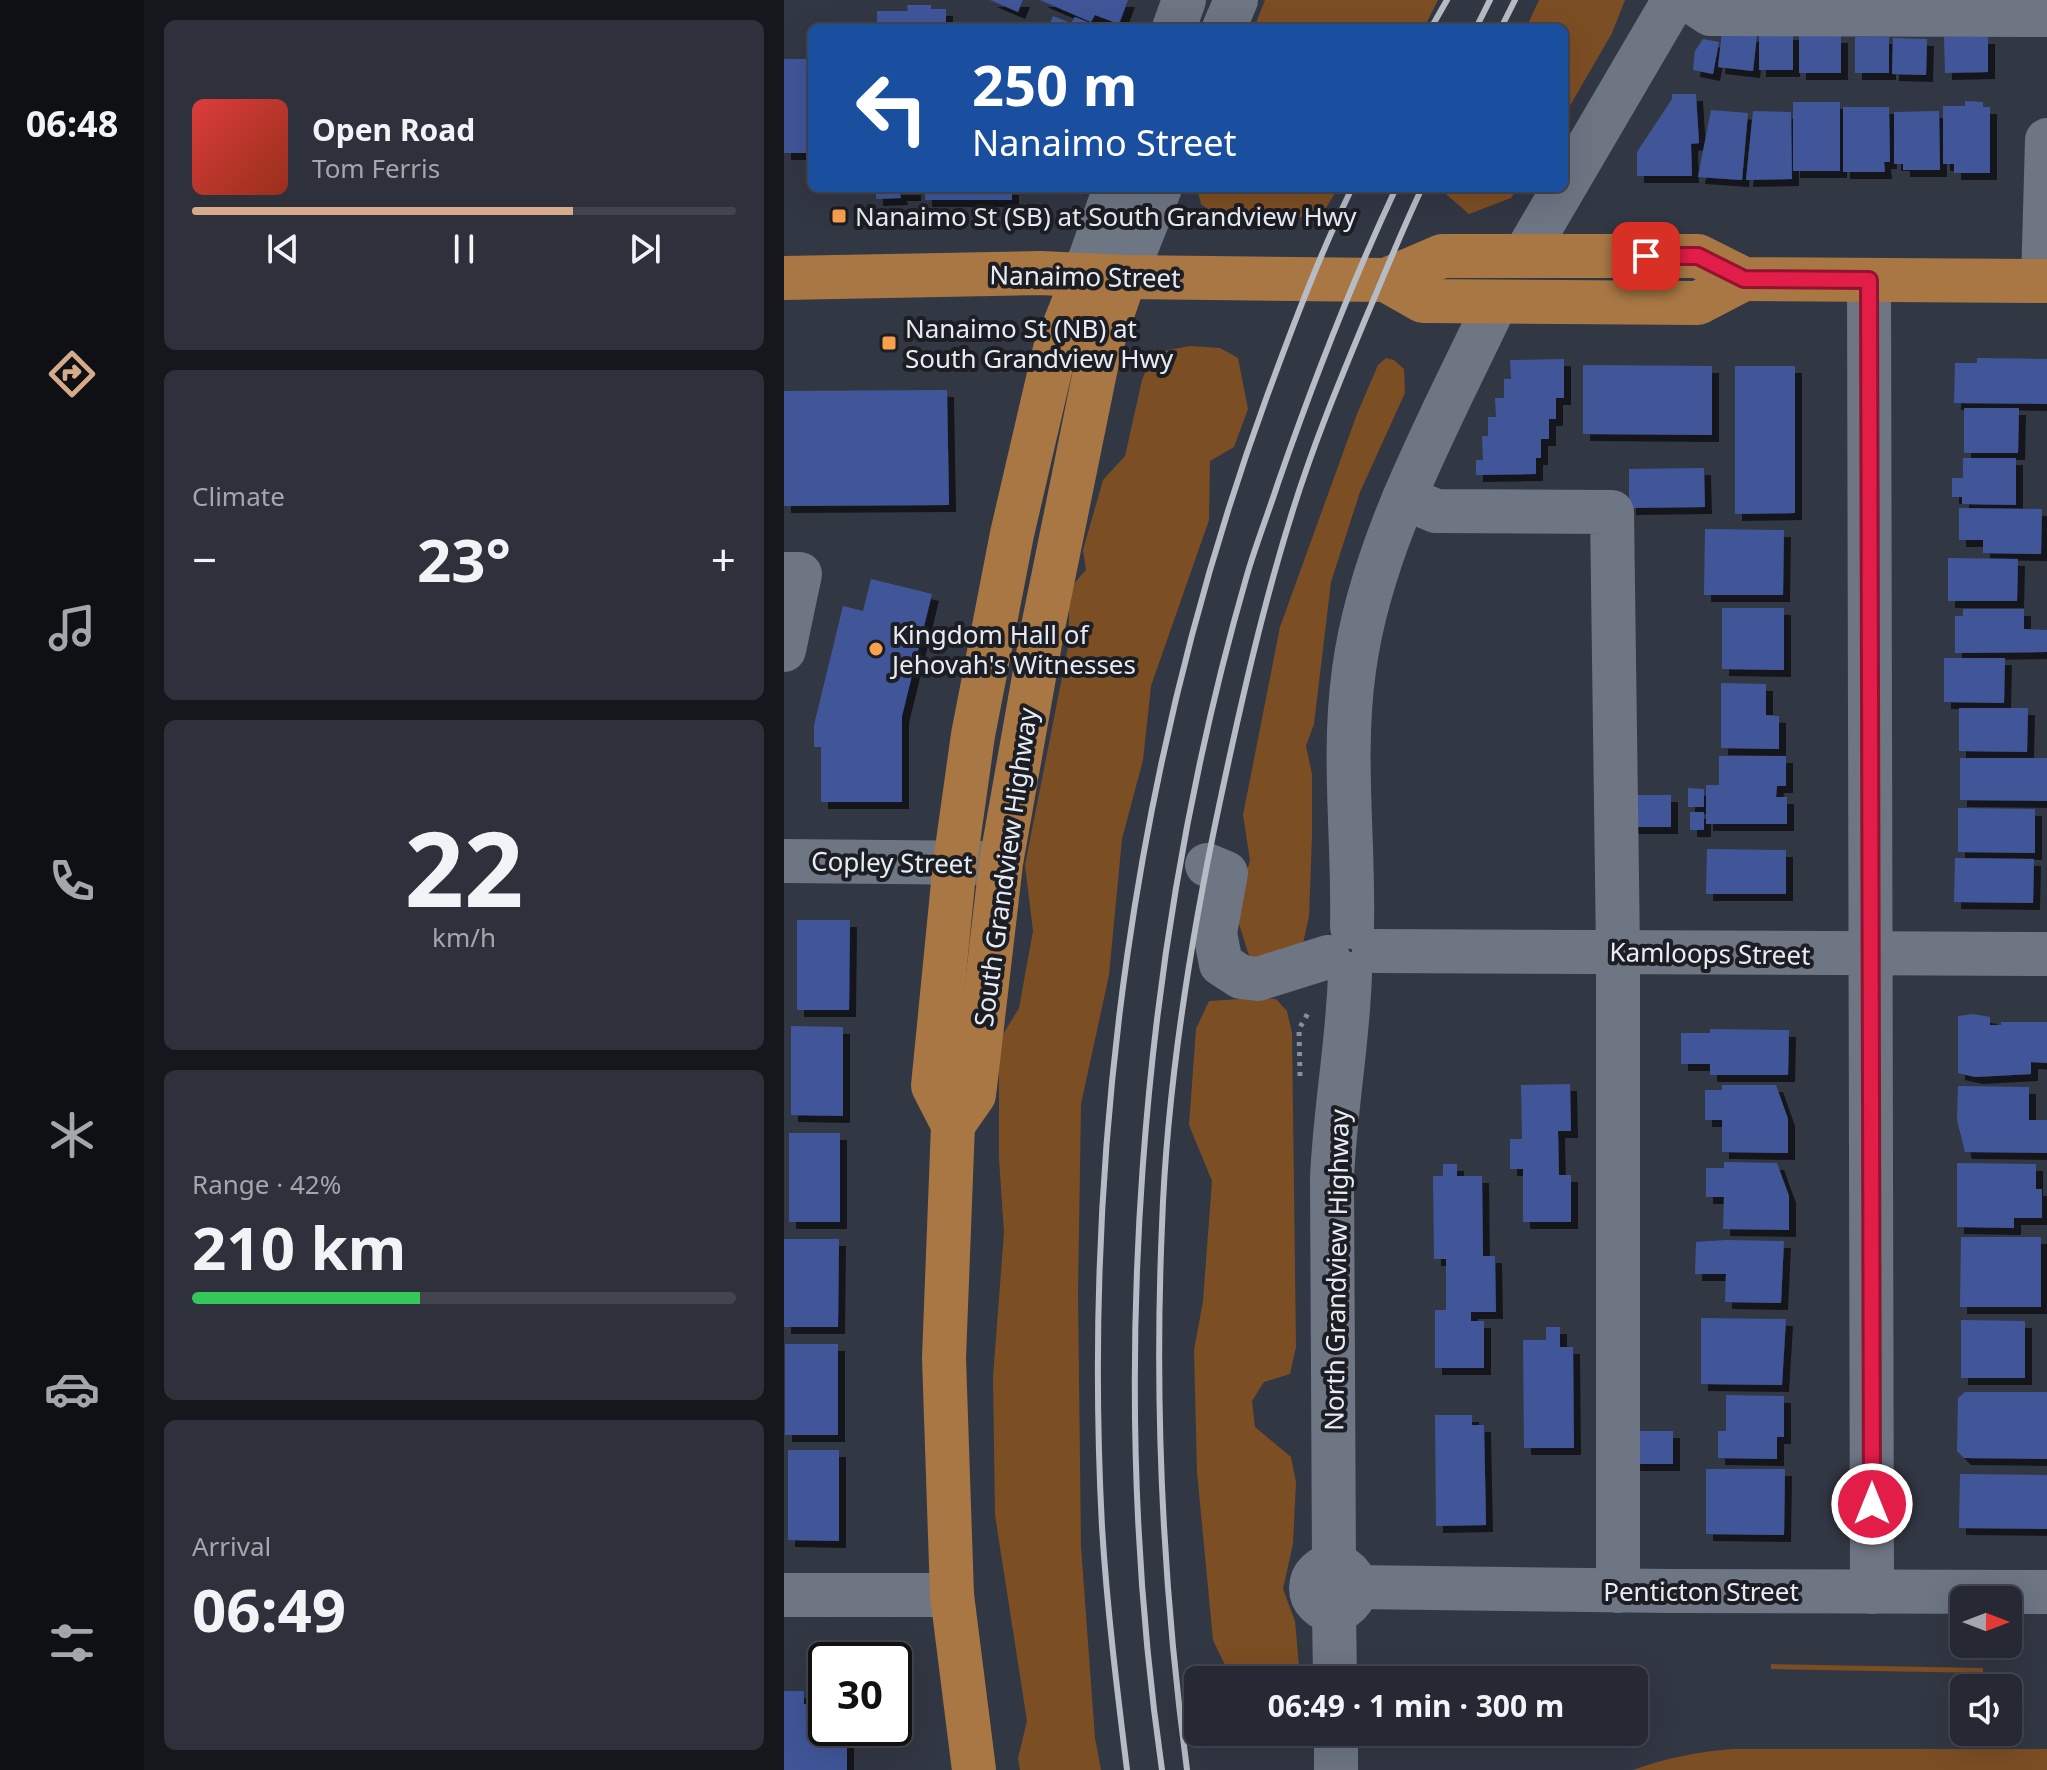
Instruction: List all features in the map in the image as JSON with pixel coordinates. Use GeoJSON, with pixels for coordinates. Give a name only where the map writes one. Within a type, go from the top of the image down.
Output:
{"type":"FeatureCollection","features":[{"type":"Feature","properties":{"kind":"main road","name":"Nanaimo Street"},"geometry":{"type":"LineString","coordinates":[[1404,290],[1442,256],[1698,256],[1744,279],[2045,281]]}},
{"type":"Feature","properties":{"kind":"main road","name":"Nanaimo Street"},"geometry":{"type":"LineString","coordinates":[[784,278],[1040,273],[1183,277],[1404,290],[1496,302],[1698,303],[1744,279]]}},
{"type":"Feature","properties":{"kind":"main road","name":"South Grandview Highway"},"geometry":{"type":"LineString","coordinates":[[974,1770],[952,1595],[944,1358],[953,1125],[933,1086],[955,863],[973,735],[1012,534],[1055,349],[1104,276]]}},
{"type":"Feature","properties":{"kind":"main road","name":"South Grandview Highway"},"geometry":{"type":"LineString","coordinates":[[953,1125],[974,1095],[1001,863],[1042,632],[1099,352],[1104,276]]}},
{"type":"Feature","properties":{"kind":"street"},"geometry":{"type":"LineString","coordinates":[[1175,24],[1184,0]]}},
{"type":"Feature","properties":{"kind":"street"},"geometry":{"type":"LineString","coordinates":[[1226,24],[1236,0]]}},
{"type":"Feature","properties":{"kind":"street"},"geometry":{"type":"LineString","coordinates":[[1568,181],[1674,0]]}},
{"type":"Feature","properties":{"kind":"street"},"geometry":{"type":"LineString","coordinates":[[1689,0],[1710,14],[2047,15]]}},
{"type":"Feature","properties":{"kind":"street"},"geometry":{"type":"LineString","coordinates":[[2045,281],[2047,140]]}},
{"type":"Feature","properties":{"kind":"street","name":"South Grandview Highway"},"geometry":{"type":"LineString","coordinates":[[1104,276],[1114,192]]}},
{"type":"Feature","properties":{"kind":"street","name":"South Grandview Highway"},"geometry":{"type":"LineString","coordinates":[[1104,276],[1157,192]]}},
{"type":"Feature","properties":{"kind":"street"},"geometry":{"type":"LineString","coordinates":[[1524,256],[1562,192]]}},
{"type":"Feature","properties":{"kind":"street"},"geometry":{"type":"LineString","coordinates":[[1869,280],[1872,1592]]}},
{"type":"Feature","properties":{"kind":"street","name":"North Grandview Highway"},"geometry":{"type":"LineString","coordinates":[[1336,1666],[1341,1588],[1332,1178],[1334,1125],[1349,1018],[1349,756],[1354,670],[1371,591],[1404,498],[1496,302]]}},
{"type":"Feature","properties":{"kind":"street"},"geometry":{"type":"LineString","coordinates":[[1404,498],[1436,511],[1612,512],[1618,951],[1618,1591]]}},
{"type":"Feature","properties":{"kind":"street"},"geometry":{"type":"LineString","coordinates":[[784,574],[800,574],[784,650]]}},
{"type":"Feature","properties":{"kind":"street","name":"Copley Street"},"geometry":{"type":"LineString","coordinates":[[784,861],[1001,863]]}},
{"type":"Feature","properties":{"kind":"street","name":"Kamloops Street"},"geometry":{"type":"LineString","coordinates":[[1207,865],[1226,873],[1215,933],[1221,964],[1241,977],[1258,979],[1351,952],[2047,954]]}},
{"type":"Feature","properties":{"kind":"street","name":"Penticton Street"},"geometry":{"type":"LineString","coordinates":[[1341,1588],[2047,1592]]}},
{"type":"Feature","properties":{"kind":"street"},"geometry":{"type":"LineString","coordinates":[[784,1595],[952,1595]]}},
{"type":"Feature","properties":{"kind":"street"},"geometry":{"type":"LineString","coordinates":[[1336,1746],[1336,1770]]}},
{"type":"Feature","properties":{"kind":"shaded area"},"geometry":{"type":"Polygon","coordinates":[[[1265,0],[1438,0],[1426,24],[1256,24],[1265,0]]]}},
{"type":"Feature","properties":{"kind":"shaded area"},"geometry":{"type":"Polygon","coordinates":[[[1539,0],[1625,0],[1612,33],[1568,109],[1568,24],[1528,24],[1539,0]]]}},
{"type":"Feature","properties":{"kind":"shaded area"},"geometry":{"type":"Polygon","coordinates":[[[1198,192],[1336,192],[1326,208],[1295,219],[1274,214],[1216,215],[1201,204],[1198,192]]]}},
{"type":"Feature","properties":{"kind":"shaded area"},"geometry":{"type":"Polygon","coordinates":[[[1447,192],[1515,192],[1511,198],[1469,214],[1447,195],[1447,192]]]}},
{"type":"Feature","properties":{"kind":"shaded area"},"geometry":{"type":"Polygon","coordinates":[[[1190,346],[1220,348],[1238,358],[1248,409],[1234,447],[1210,461],[1209,520],[1151,686],[1143,760],[1122,839],[1109,975],[1081,1104],[1078,1293],[1081,1547],[1095,1738],[1101,1770],[1020,1770],[1018,1758],[1027,1721],[995,1515],[993,1377],[1004,1232],[999,1159],[999,1041],[1019,1008],[1033,931],[1025,865],[1069,642],[1069,589],[1086,570],[1083,550],[1103,480],[1125,456],[1142,380],[1150,361],[1158,352],[1190,346]]]}},
{"type":"Feature","properties":{"kind":"shaded area"},"geometry":{"type":"Polygon","coordinates":[[[1386,358],[1394,360],[1404,369],[1405,393],[1360,492],[1331,582],[1314,724],[1306,746],[1312,774],[1312,836],[1309,916],[1302,948],[1250,959],[1236,914],[1250,860],[1243,815],[1280,627],[1357,414],[1378,365],[1386,358]]]}},
{"type":"Feature","properties":{"kind":"shaded area"},"geometry":{"type":"Polygon","coordinates":[[[1276,999],[1287,1011],[1292,1033],[1296,1347],[1290,1374],[1264,1382],[1252,1401],[1255,1427],[1291,1457],[1296,1482],[1293,1544],[1283,1589],[1295,1621],[1299,1666],[1225,1666],[1213,1640],[1197,1472],[1194,1350],[1203,1301],[1212,1181],[1189,1125],[1196,1029],[1209,1001],[1276,999]]]}},
{"type":"Feature","properties":{"kind":"shaded area"},"geometry":{"type":"Polygon","coordinates":[[[1771,1664],[1983,1668],[1983,1673],[1771,1669],[1771,1664]]]}},
{"type":"Feature","properties":{"kind":"shaded area"},"geometry":{"type":"Polygon","coordinates":[[[1732,1749],[2047,1749],[2047,1770],[1633,1770],[1682,1756],[1732,1749]]]}},
{"type":"Feature","properties":{"kind":"building"},"geometry":{"type":"Polygon","coordinates":[[[990,0],[1023,0],[1018,12],[990,0]]]}},
{"type":"Feature","properties":{"kind":"building"},"geometry":{"type":"Polygon","coordinates":[[[1040,0],[1128,0],[1119,24],[1095,15],[1091,22],[1040,0]]]}},
{"type":"Feature","properties":{"kind":"building"},"geometry":{"type":"Polygon","coordinates":[[[907,5],[931,5],[931,9],[946,9],[946,24],[877,24],[877,11],[908,11],[907,5]]]}},
{"type":"Feature","properties":{"kind":"building"},"geometry":{"type":"Polygon","coordinates":[[[1053,16],[1071,23],[1075,17],[1093,24],[1050,24],[1053,16]]]}},
{"type":"Feature","properties":{"kind":"building"},"geometry":{"type":"Polygon","coordinates":[[[1722,32],[1757,35],[1753,71],[1718,67],[1722,32]]]}},
{"type":"Feature","properties":{"kind":"building"},"geometry":{"type":"Polygon","coordinates":[[[1759,33],[1793,33],[1793,70],[1759,70],[1759,33]]]}},
{"type":"Feature","properties":{"kind":"building"},"geometry":{"type":"Polygon","coordinates":[[[1799,36],[1841,36],[1841,73],[1799,73],[1799,36]]]}},
{"type":"Feature","properties":{"kind":"building"},"geometry":{"type":"Polygon","coordinates":[[[1855,37],[1889,37],[1889,73],[1855,73],[1855,37]]]}},
{"type":"Feature","properties":{"kind":"building"},"geometry":{"type":"Polygon","coordinates":[[[1944,37],[1988,37],[1988,72],[1945,73],[1944,37]]]}},
{"type":"Feature","properties":{"kind":"building"},"geometry":{"type":"Polygon","coordinates":[[[1893,38],[1927,39],[1926,75],[1892,74],[1893,38]]]}},
{"type":"Feature","properties":{"kind":"building"},"geometry":{"type":"Polygon","coordinates":[[[1703,39],[1719,42],[1713,74],[1693,70],[1695,51],[1703,39]]]}},
{"type":"Feature","properties":{"kind":"building"},"geometry":{"type":"Polygon","coordinates":[[[784,59],[808,59],[808,153],[784,153],[784,59]]]}},
{"type":"Feature","properties":{"kind":"building"},"geometry":{"type":"Polygon","coordinates":[[[1672,94],[1696,94],[1699,143],[1691,144],[1692,176],[1637,176],[1637,152],[1672,99],[1672,94]]]}},
{"type":"Feature","properties":{"kind":"building"},"geometry":{"type":"Polygon","coordinates":[[[1965,101],[1983,102],[1983,107],[1990,107],[1990,173],[1954,173],[1954,164],[1943,164],[1943,106],[1965,106],[1965,101]]]}},
{"type":"Feature","properties":{"kind":"building"},"geometry":{"type":"Polygon","coordinates":[[[1793,102],[1840,102],[1840,171],[1793,171],[1793,102]]]}},
{"type":"Feature","properties":{"kind":"building"},"geometry":{"type":"Polygon","coordinates":[[[1843,107],[1889,107],[1890,162],[1884,162],[1885,172],[1843,172],[1843,107]]]}},
{"type":"Feature","properties":{"kind":"building"},"geometry":{"type":"Polygon","coordinates":[[[1711,110],[1748,113],[1742,180],[1698,177],[1711,110]]]}},
{"type":"Feature","properties":{"kind":"building"},"geometry":{"type":"Polygon","coordinates":[[[1753,111],[1791,112],[1792,179],[1746,180],[1753,111]]]}},
{"type":"Feature","properties":{"kind":"building"},"geometry":{"type":"Polygon","coordinates":[[[1939,111],[1940,170],[1903,170],[1903,164],[1894,164],[1894,112],[1939,111]]]}},
{"type":"Feature","properties":{"kind":"building"},"geometry":{"type":"Polygon","coordinates":[[[876,192],[914,192],[900,194],[901,198],[876,199],[876,192]]]}},
{"type":"Feature","properties":{"kind":"building"},"geometry":{"type":"Polygon","coordinates":[[[925,192],[1012,192],[1012,200],[925,200],[925,192]]]}},
{"type":"Feature","properties":{"kind":"building"},"geometry":{"type":"Polygon","coordinates":[[[1977,358],[2047,359],[2047,404],[1954,403],[1955,363],[1977,363],[1977,358]]]}},
{"type":"Feature","properties":{"kind":"building"},"geometry":{"type":"Polygon","coordinates":[[[1564,359],[1564,398],[1556,398],[1556,419],[1549,419],[1549,439],[1541,439],[1541,458],[1536,458],[1536,474],[1476,475],[1476,460],[1483,460],[1482,436],[1488,436],[1488,417],[1496,417],[1495,398],[1504,398],[1504,379],[1511,379],[1510,360],[1564,359]]]}},
{"type":"Feature","properties":{"kind":"building"},"geometry":{"type":"Polygon","coordinates":[[[1583,365],[1712,366],[1712,435],[1583,434],[1583,365]]]}},
{"type":"Feature","properties":{"kind":"building"},"geometry":{"type":"Polygon","coordinates":[[[1735,366],[1795,366],[1795,513],[1735,514],[1735,366]]]}},
{"type":"Feature","properties":{"kind":"building"},"geometry":{"type":"Polygon","coordinates":[[[947,390],[949,505],[784,506],[784,391],[947,390]]]}},
{"type":"Feature","properties":{"kind":"building"},"geometry":{"type":"Polygon","coordinates":[[[1964,408],[2019,408],[2018,453],[1964,453],[1964,408]]]}},
{"type":"Feature","properties":{"kind":"building"},"geometry":{"type":"Polygon","coordinates":[[[1963,458],[2016,458],[2016,505],[1962,504],[1962,497],[1952,497],[1952,478],[1963,478],[1963,458]]]}},
{"type":"Feature","properties":{"kind":"building"},"geometry":{"type":"Polygon","coordinates":[[[1704,468],[1705,507],[1629,508],[1629,469],[1704,468]]]}},
{"type":"Feature","properties":{"kind":"building"},"geometry":{"type":"Polygon","coordinates":[[[1959,508],[2042,509],[2041,554],[1983,553],[1983,540],[1959,540],[1959,508]]]}},
{"type":"Feature","properties":{"kind":"building"},"geometry":{"type":"Polygon","coordinates":[[[1705,529],[1784,530],[1783,595],[1704,595],[1705,529]]]}},
{"type":"Feature","properties":{"kind":"building"},"geometry":{"type":"Polygon","coordinates":[[[1948,558],[2018,559],[2017,601],[1948,601],[1948,558]]]}},
{"type":"Feature","properties":{"kind":"building"},"geometry":{"type":"Polygon","coordinates":[[[871,579],[932,594],[902,716],[902,802],[821,802],[821,747],[814,747],[814,725],[843,606],[863,611],[871,579]]]}},
{"type":"Feature","properties":{"kind":"building"},"geometry":{"type":"Polygon","coordinates":[[[1722,608],[1784,608],[1784,670],[1722,669],[1722,608]]]}},
{"type":"Feature","properties":{"kind":"building"},"geometry":{"type":"Polygon","coordinates":[[[1963,609],[2024,609],[2024,629],[2047,630],[2047,652],[1955,653],[1955,616],[1963,616],[1963,609]]]}},
{"type":"Feature","properties":{"kind":"building"},"geometry":{"type":"Polygon","coordinates":[[[1944,658],[2005,658],[2004,703],[1944,702],[1944,658]]]}},
{"type":"Feature","properties":{"kind":"building"},"geometry":{"type":"Polygon","coordinates":[[[1721,683],[1766,684],[1766,715],[1779,716],[1779,749],[1721,748],[1721,683]]]}},
{"type":"Feature","properties":{"kind":"building"},"geometry":{"type":"Polygon","coordinates":[[[1959,708],[2028,708],[2027,752],[1959,751],[1959,708]]]}},
{"type":"Feature","properties":{"kind":"building"},"geometry":{"type":"Polygon","coordinates":[[[1719,756],[1786,756],[1786,786],[1777,786],[1776,797],[1787,797],[1787,824],[1706,824],[1706,785],[1719,785],[1719,756]]]}},
{"type":"Feature","properties":{"kind":"building"},"geometry":{"type":"Polygon","coordinates":[[[1960,758],[2047,758],[2047,801],[1960,800],[1960,758]]]}},
{"type":"Feature","properties":{"kind":"building"},"geometry":{"type":"Polygon","coordinates":[[[1688,788],[1704,789],[1704,807],[1688,807],[1688,788]]]}},
{"type":"Feature","properties":{"kind":"building"},"geometry":{"type":"Polygon","coordinates":[[[1628,795],[1671,795],[1671,827],[1627,827],[1628,795]]]}},
{"type":"Feature","properties":{"kind":"building"},"geometry":{"type":"Polygon","coordinates":[[[1958,808],[2035,809],[2035,853],[1958,852],[1958,808]]]}},
{"type":"Feature","properties":{"kind":"building"},"geometry":{"type":"Polygon","coordinates":[[[1690,812],[1704,812],[1704,830],[1690,830],[1690,812]]]}},
{"type":"Feature","properties":{"kind":"building"},"geometry":{"type":"Polygon","coordinates":[[[1707,849],[1786,850],[1786,894],[1706,894],[1707,849]]]}},
{"type":"Feature","properties":{"kind":"building"},"geometry":{"type":"Polygon","coordinates":[[[1955,858],[2034,859],[2033,903],[1954,902],[1955,858]]]}},
{"type":"Feature","properties":{"kind":"building"},"geometry":{"type":"Polygon","coordinates":[[[797,920],[850,920],[849,1010],[797,1010],[797,920]]]}},
{"type":"Feature","properties":{"kind":"building"},"geometry":{"type":"Polygon","coordinates":[[[1973,1014],[1990,1017],[1990,1025],[2001,1025],[2001,1022],[2047,1022],[2047,1063],[2031,1062],[2031,1074],[1975,1077],[1958,1073],[1958,1016],[1973,1014]]]}},
{"type":"Feature","properties":{"kind":"building"},"geometry":{"type":"Polygon","coordinates":[[[791,1026],[843,1027],[843,1116],[791,1115],[791,1026]]]}},
{"type":"Feature","properties":{"kind":"building"},"geometry":{"type":"Polygon","coordinates":[[[1710,1029],[1789,1030],[1788,1075],[1710,1075],[1710,1064],[1681,1064],[1681,1033],[1710,1033],[1710,1029]]]}},
{"type":"Feature","properties":{"kind":"building"},"geometry":{"type":"Polygon","coordinates":[[[1570,1084],[1571,1131],[1558,1131],[1559,1175],[1571,1175],[1571,1222],[1523,1222],[1523,1169],[1510,1169],[1510,1139],[1522,1139],[1521,1085],[1570,1084]]]}},
{"type":"Feature","properties":{"kind":"building"},"geometry":{"type":"Polygon","coordinates":[[[1722,1085],[1776,1085],[1788,1119],[1788,1153],[1722,1152],[1722,1120],[1705,1120],[1705,1090],[1722,1090],[1722,1085]]]}},
{"type":"Feature","properties":{"kind":"building"},"geometry":{"type":"Polygon","coordinates":[[[1958,1086],[2029,1087],[2029,1120],[2047,1120],[2047,1153],[1965,1152],[1957,1120],[1958,1086]]]}},
{"type":"Feature","properties":{"kind":"building"},"geometry":{"type":"Polygon","coordinates":[[[789,1133],[840,1133],[840,1222],[789,1222],[789,1133]]]}},
{"type":"Feature","properties":{"kind":"building"},"geometry":{"type":"Polygon","coordinates":[[[1724,1162],[1777,1163],[1789,1196],[1789,1230],[1723,1229],[1724,1197],[1706,1197],[1706,1168],[1724,1168],[1724,1162]]]}},
{"type":"Feature","properties":{"kind":"building"},"geometry":{"type":"Polygon","coordinates":[[[1957,1163],[2036,1164],[2036,1189],[2042,1189],[2042,1218],[2014,1218],[2014,1228],[1957,1227],[1957,1163]]]}},
{"type":"Feature","properties":{"kind":"building"},"geometry":{"type":"Polygon","coordinates":[[[1443,1164],[1457,1164],[1457,1176],[1482,1176],[1483,1256],[1495,1256],[1496,1312],[1471,1312],[1471,1321],[1484,1321],[1484,1368],[1435,1368],[1435,1310],[1446,1310],[1446,1259],[1434,1259],[1433,1176],[1443,1176],[1443,1164]]]}},
{"type":"Feature","properties":{"kind":"building"},"geometry":{"type":"Polygon","coordinates":[[[1961,1237],[2041,1237],[2041,1307],[1960,1307],[1961,1237]]]}},
{"type":"Feature","properties":{"kind":"building"},"geometry":{"type":"Polygon","coordinates":[[[784,1239],[839,1239],[838,1327],[784,1327],[784,1239]]]}},
{"type":"Feature","properties":{"kind":"building"},"geometry":{"type":"Polygon","coordinates":[[[1784,1241],[1781,1303],[1725,1302],[1726,1274],[1695,1274],[1696,1242],[1784,1241]]]}},
{"type":"Feature","properties":{"kind":"building"},"geometry":{"type":"Polygon","coordinates":[[[1701,1318],[1786,1319],[1782,1385],[1701,1384],[1701,1318]]]}},
{"type":"Feature","properties":{"kind":"building"},"geometry":{"type":"Polygon","coordinates":[[[1961,1320],[2025,1321],[2025,1378],[1961,1378],[1961,1320]]]}},
{"type":"Feature","properties":{"kind":"building"},"geometry":{"type":"Polygon","coordinates":[[[1546,1327],[1560,1327],[1560,1347],[1573,1347],[1574,1448],[1524,1448],[1523,1340],[1546,1340],[1546,1327]]]}},
{"type":"Feature","properties":{"kind":"building"},"geometry":{"type":"Polygon","coordinates":[[[785,1344],[838,1344],[838,1435],[785,1435],[785,1344]]]}},
{"type":"Feature","properties":{"kind":"building"},"geometry":{"type":"Polygon","coordinates":[[[1965,1392],[2047,1392],[2047,1459],[1964,1458],[1957,1451],[1958,1398],[1965,1392]]]}},
{"type":"Feature","properties":{"kind":"building"},"geometry":{"type":"Polygon","coordinates":[[[1726,1395],[1784,1396],[1784,1437],[1777,1437],[1777,1459],[1718,1458],[1718,1431],[1726,1431],[1726,1395]]]}},
{"type":"Feature","properties":{"kind":"building"},"geometry":{"type":"Polygon","coordinates":[[[1435,1415],[1472,1415],[1472,1425],[1484,1425],[1486,1525],[1436,1526],[1435,1415]]]}},
{"type":"Feature","properties":{"kind":"building"},"geometry":{"type":"Polygon","coordinates":[[[1634,1431],[1673,1431],[1673,1464],[1633,1464],[1634,1431]]]}},
{"type":"Feature","properties":{"kind":"building"},"geometry":{"type":"Polygon","coordinates":[[[788,1450],[839,1450],[839,1541],[788,1540],[788,1450]]]}},
{"type":"Feature","properties":{"kind":"building"},"geometry":{"type":"Polygon","coordinates":[[[1706,1469],[1785,1469],[1784,1535],[1706,1534],[1706,1469]]]}},
{"type":"Feature","properties":{"kind":"building"},"geometry":{"type":"Polygon","coordinates":[[[1960,1474],[2047,1475],[2047,1529],[1959,1528],[1960,1474]]]}},
{"type":"Feature","properties":{"kind":"building"},"geometry":{"type":"Polygon","coordinates":[[[784,1691],[804,1691],[804,1704],[808,1704],[808,1746],[847,1746],[847,1770],[784,1770],[784,1691]]]}},
{"type":"Feature","properties":{"kind":"railway"},"geometry":{"type":"LineString","coordinates":[[1433,24],[1447,0]]}},
{"type":"Feature","properties":{"kind":"railway"},"geometry":{"type":"LineString","coordinates":[[1478,24],[1490,0]]}},
{"type":"Feature","properties":{"kind":"railway"},"geometry":{"type":"LineString","coordinates":[[1503,24],[1515,0]]}},
{"type":"Feature","properties":{"kind":"railway"},"geometry":{"type":"LineString","coordinates":[[1127,1770],[1104,1557],[1098,1384],[1101,1240],[1111,1097],[1127,955],[1151,813],[1182,673],[1221,535],[1266,399],[1317,266],[1350,192]]}},
{"type":"Feature","properties":{"kind":"railway"},"geometry":{"type":"LineString","coordinates":[[1162,1770],[1145,1622],[1136,1472],[1136,1321],[1143,1168],[1157,1017],[1180,866],[1210,719],[1247,575],[1319,371],[1394,192]]}},
{"type":"Feature","properties":{"kind":"railway"},"geometry":{"type":"LineString","coordinates":[[1187,1770],[1166,1566],[1159,1362],[1165,1172],[1182,1014],[1227,769],[1281,549],[1327,413],[1420,192]]}},
{"type":"Feature","properties":{"kind":"place","name":"Nanaimo St (SB) at South Grandview Hwy"},"geometry":{"type":"Point","coordinates":[839,216]}},
{"type":"Feature","properties":{"kind":"place","name":"Nanaimo St (NB) at South Grandview Hwy"},"geometry":{"type":"Point","coordinates":[889,343]}},
{"type":"Feature","properties":{"kind":"place","name":"Kingdom Hall of Jehovah's Witnesses"},"geometry":{"type":"Point","coordinates":[876,649]}},
{"type":"Feature","properties":{"kind":"route"},"geometry":{"type":"LineString","coordinates":[[1646,256],[1698,256],[1744,279],[1869,280],[1872,1504]]}}]}
